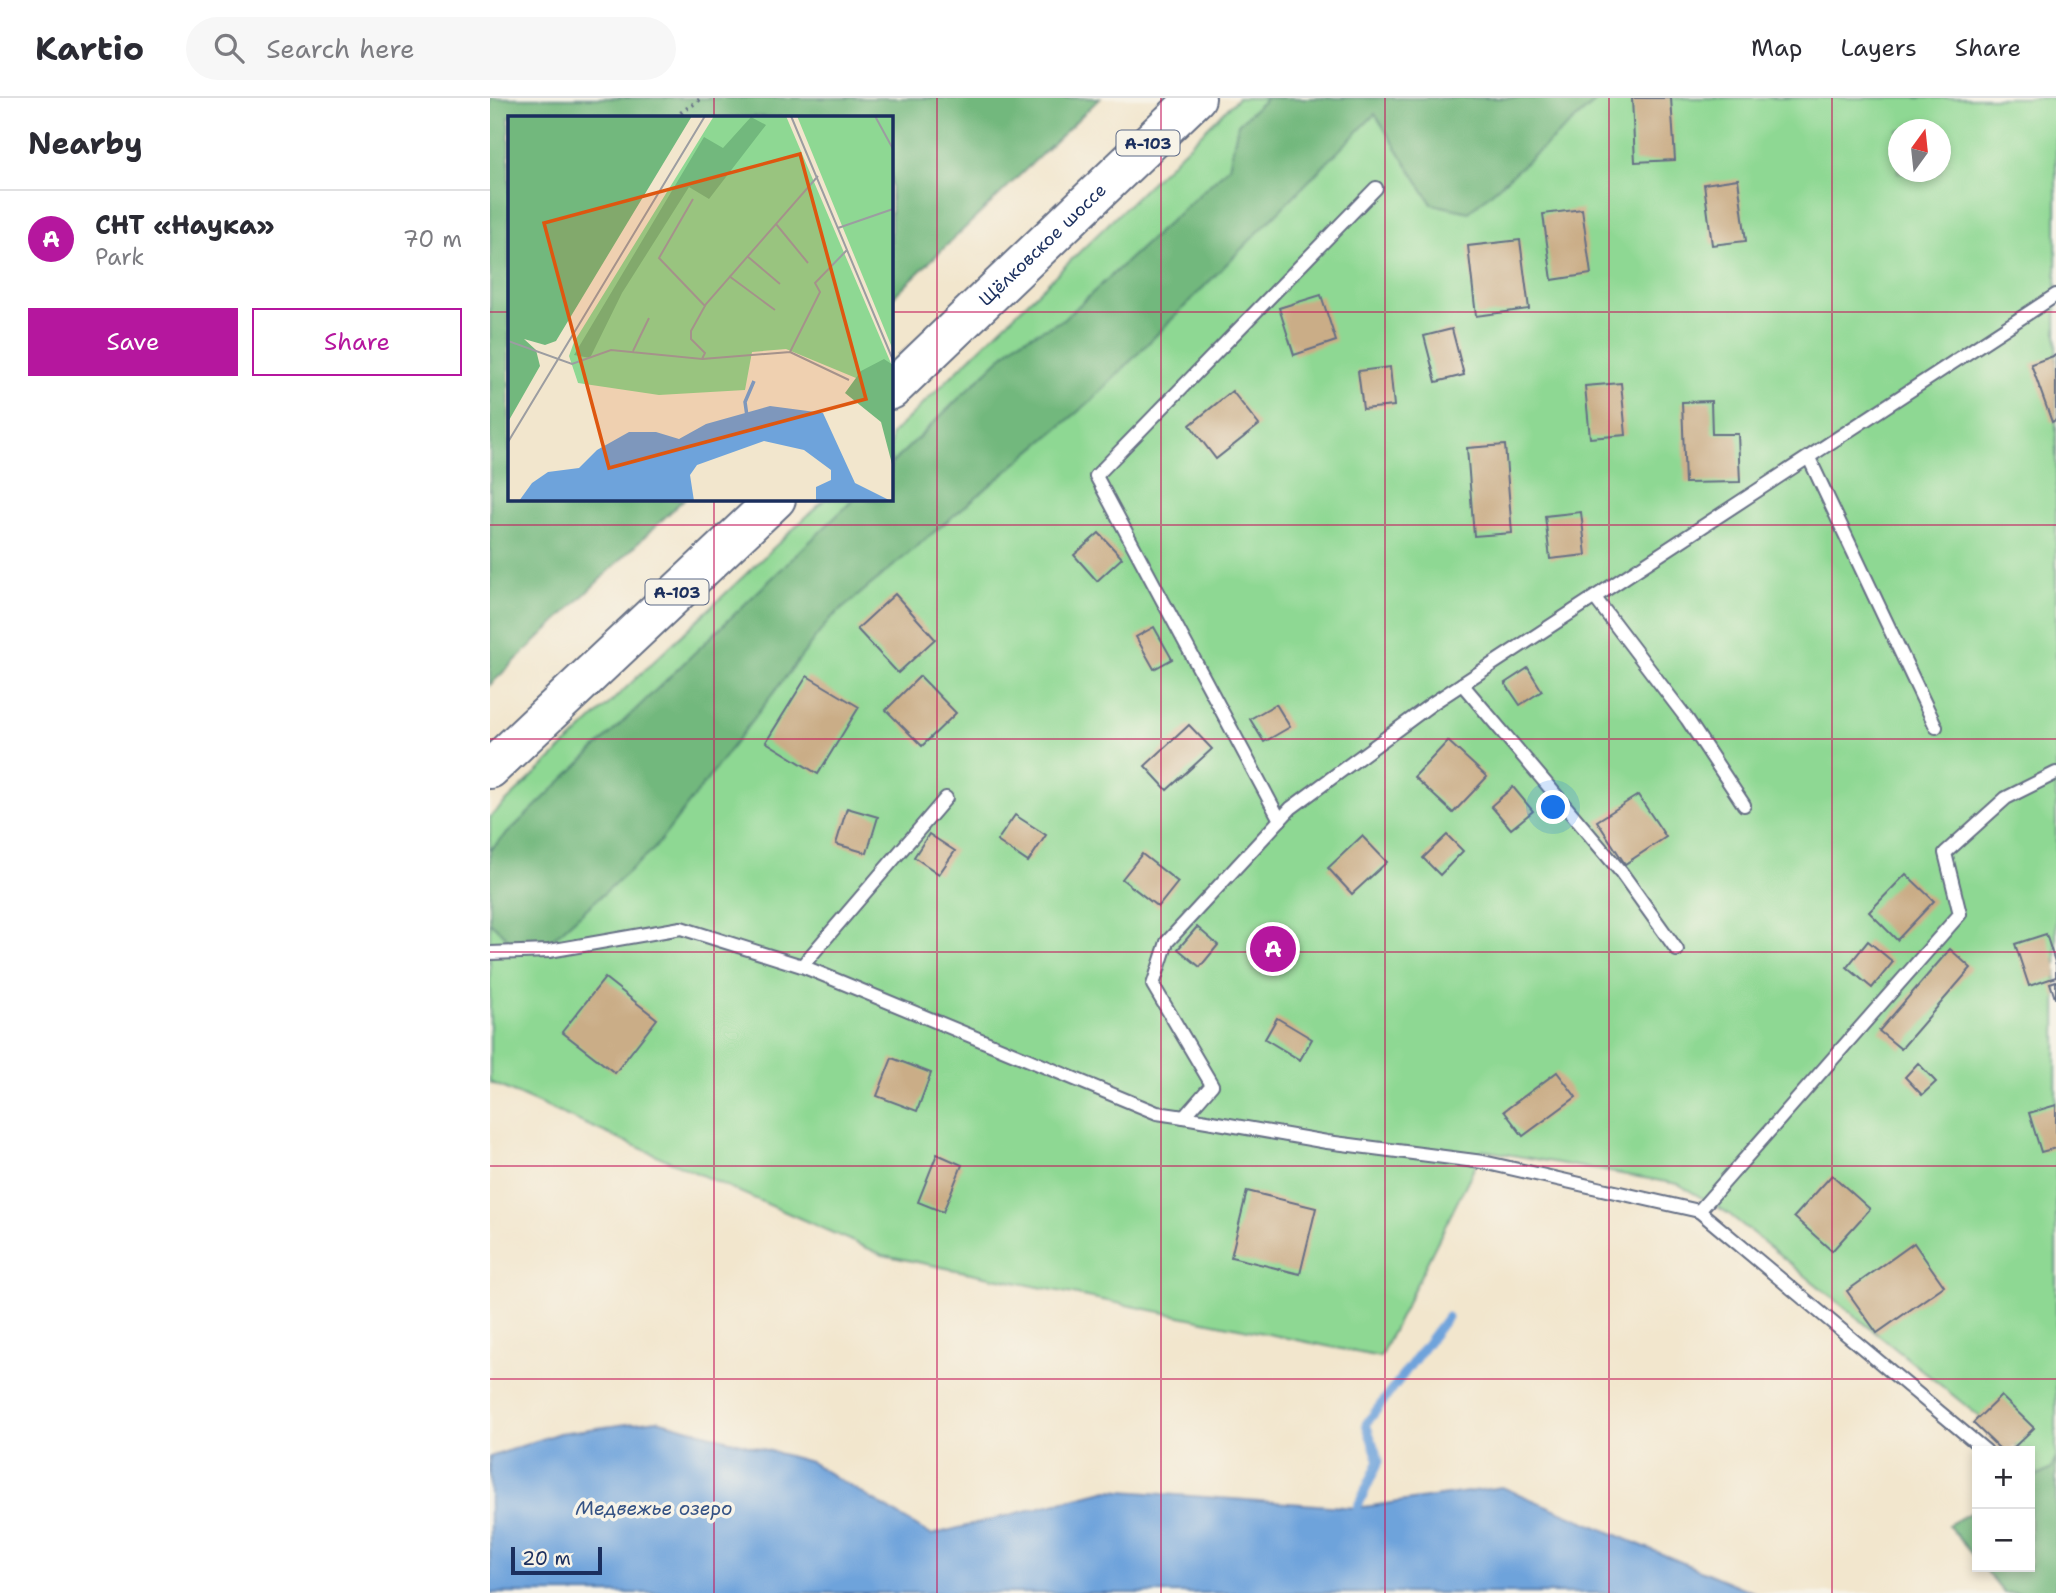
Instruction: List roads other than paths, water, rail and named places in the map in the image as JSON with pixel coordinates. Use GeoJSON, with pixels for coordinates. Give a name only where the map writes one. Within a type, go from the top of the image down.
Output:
{"type":"FeatureCollection","features":[{"type":"Feature","properties":{"kind":"main road","name":"Щёлковское шоссе"},"geometry":{"type":"LineString","coordinates":[[892,389],[1196,98]]}},
{"type":"Feature","properties":{"kind":"main road","name":"А-103"},"geometry":{"type":"LineString","coordinates":[[490,769],[775,500]]}},
{"type":"Feature","properties":{"kind":"lane"},"geometry":{"type":"LineString","coordinates":[[1280,820],[1096,475],[1376,188]]}},
{"type":"Feature","properties":{"kind":"lane"},"geometry":{"type":"LineString","coordinates":[[1184,1116],[1212,1085],[1153,985],[1167,942],[1291,808],[1462,684],[2056,295]]}},
{"type":"Feature","properties":{"kind":"lane"},"geometry":{"type":"LineString","coordinates":[[1809,458],[1936,727]]}},
{"type":"Feature","properties":{"kind":"lane"},"geometry":{"type":"LineString","coordinates":[[1595,598],[1687,719],[1744,805]]}},
{"type":"Feature","properties":{"kind":"lane"},"geometry":{"type":"LineString","coordinates":[[1462,684],[1620,872],[1677,950]]}},
{"type":"Feature","properties":{"kind":"lane"},"geometry":{"type":"LineString","coordinates":[[1699,1211],[1960,914],[1945,853],[2006,798],[2056,774]]}},
{"type":"Feature","properties":{"kind":"lane"},"geometry":{"type":"LineString","coordinates":[[802,966],[946,798]]}},
{"type":"Feature","properties":{"kind":"lane"},"geometry":{"type":"LineString","coordinates":[[490,953],[548,951],[681,928],[802,966],[1157,1113],[1327,1142],[1483,1163],[1699,1211],[1980,1446]]}},
{"type":"Feature","properties":{"kind":"water","name":"Медвежье озеро"},"geometry":{"type":"Polygon","coordinates":[[[657,1420],[810,1462],[931,1535],[1108,1490],[1357,1508],[1502,1487],[1755,1593],[490,1593],[490,1457],[559,1433],[657,1420]]]}},
{"type":"Feature","properties":{"kind":"waterway"},"geometry":{"type":"LineString","coordinates":[[1357,1508],[1379,1461],[1366,1424],[1447,1317]]}},
{"type":"Feature","properties":{"kind":"place","name":"СНТ «Наука»"},"geometry":{"type":"Point","coordinates":[1273,949]}}]}
